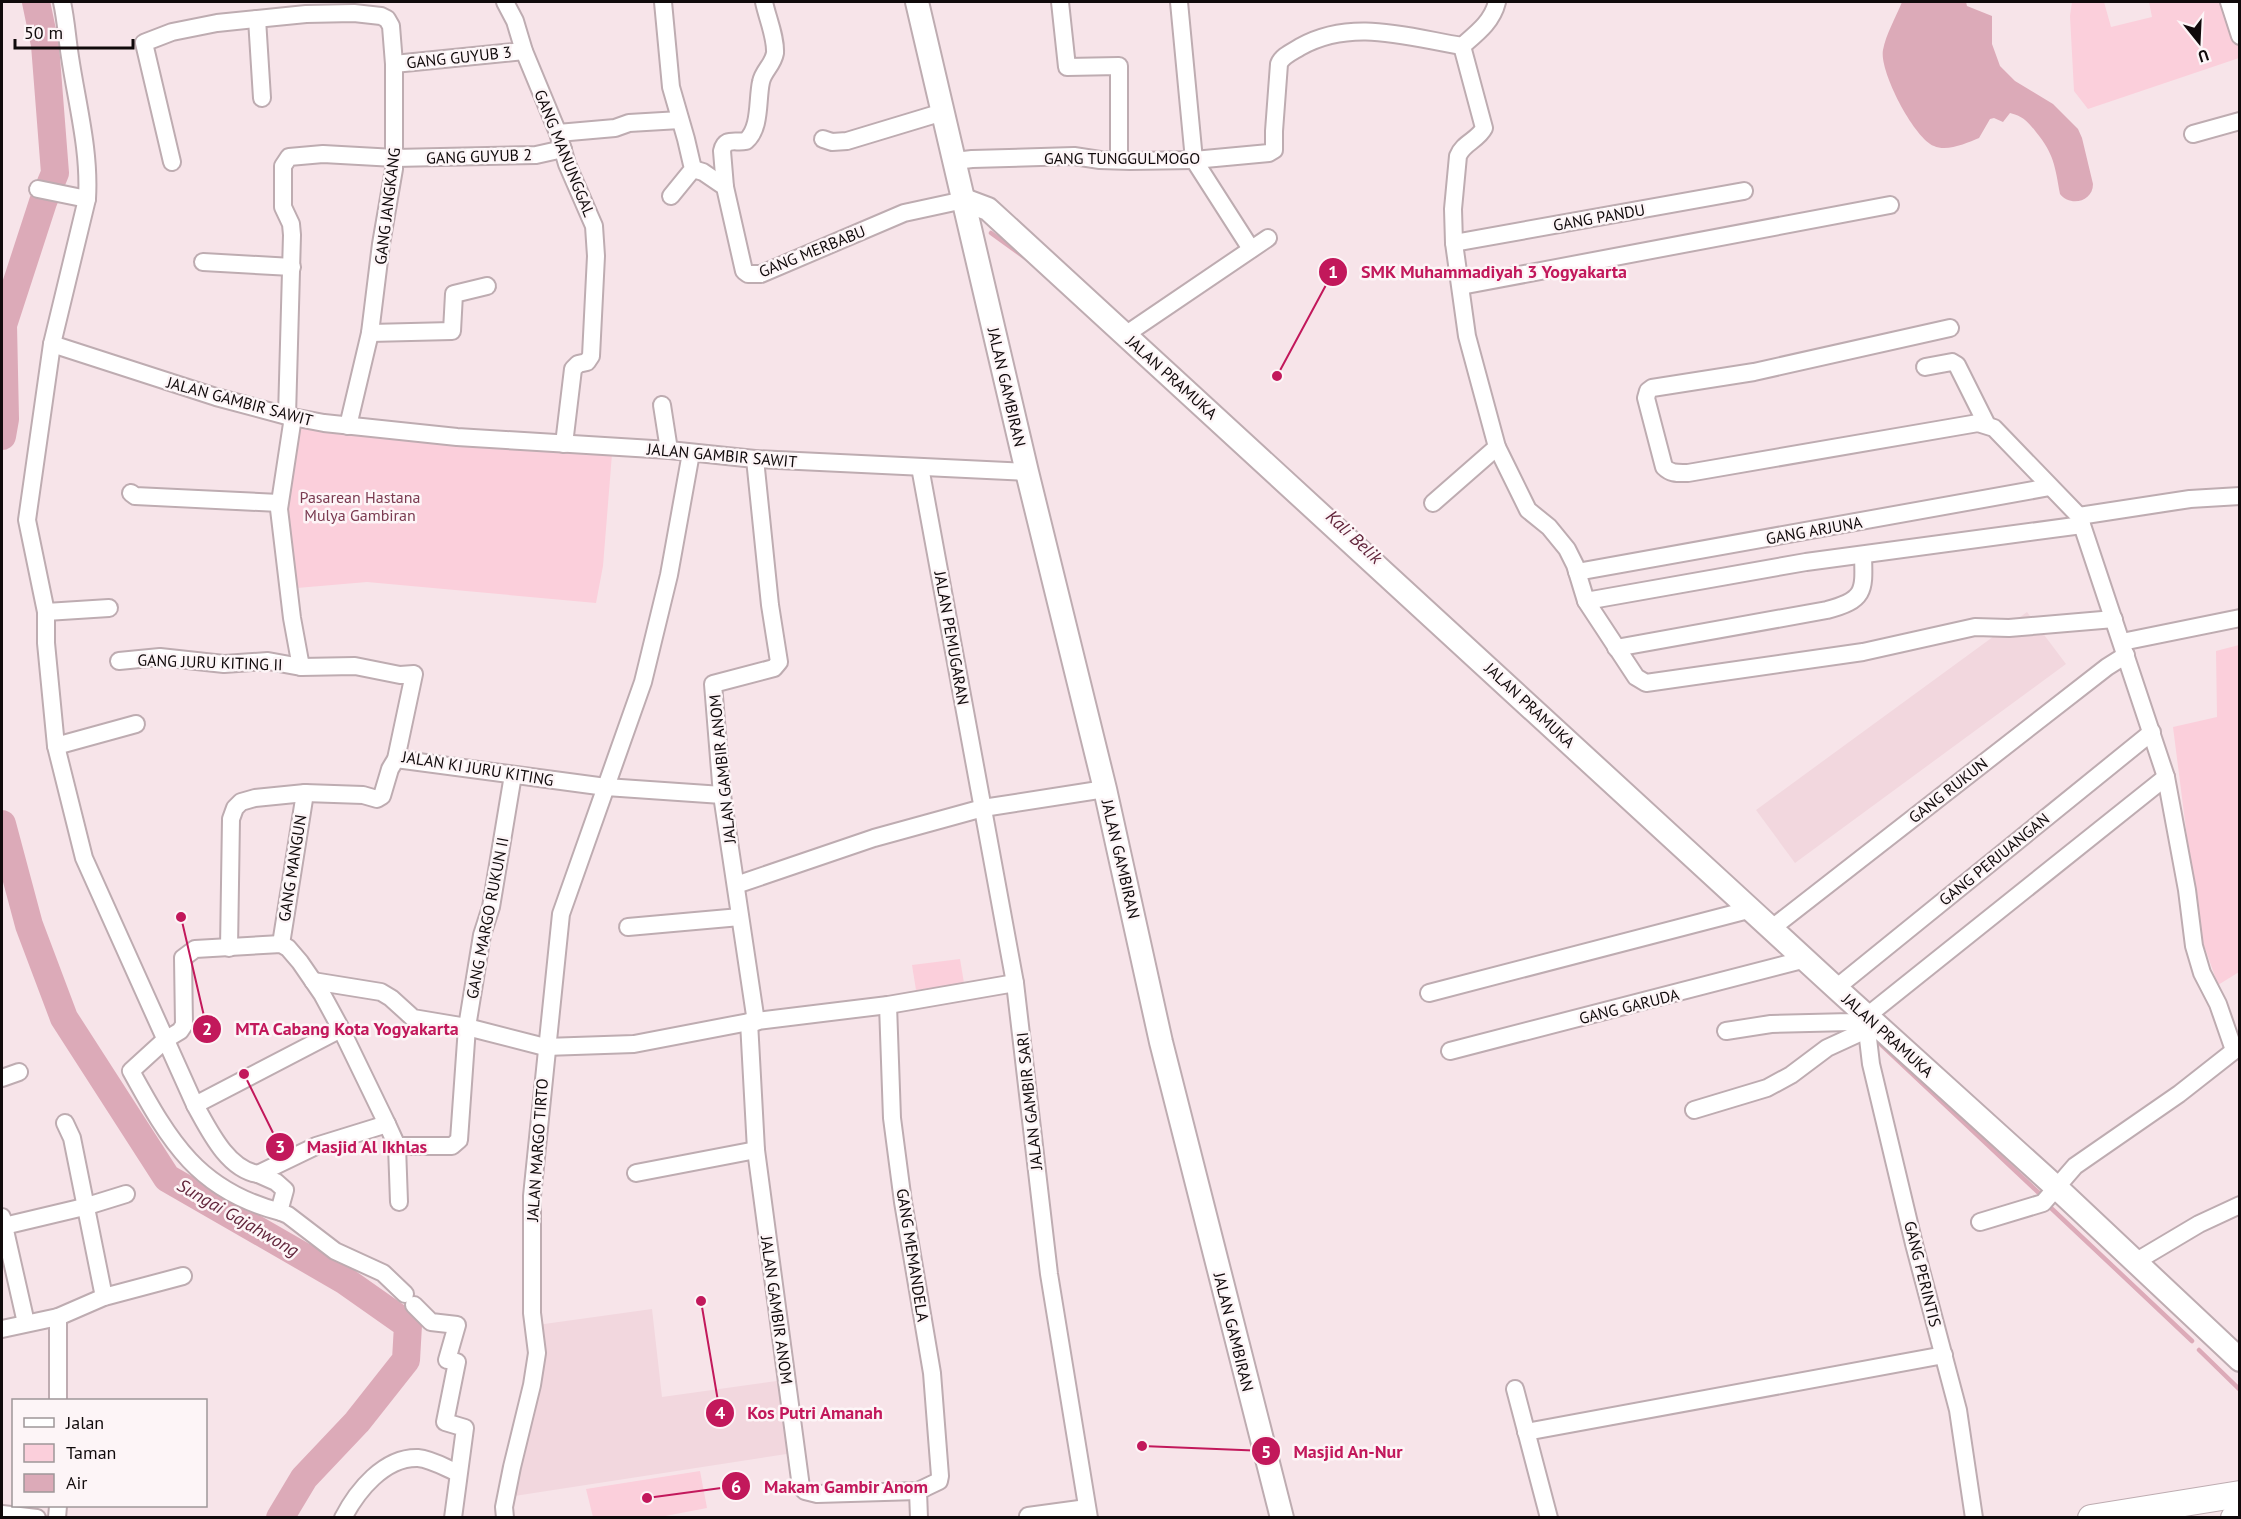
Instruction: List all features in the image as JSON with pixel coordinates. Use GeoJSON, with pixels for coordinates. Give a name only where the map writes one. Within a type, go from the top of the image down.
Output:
{"type":"FeatureCollection","features":[{"type":"Feature","properties":{"kind":"main road"},"geometry":{"type":"LineString","coordinates":[[917,2],[964,200]]}},
{"type":"Feature","properties":{"kind":"main road","name":"JALAN PRAMUKA"},"geometry":{"type":"LineString","coordinates":[[964,200],[988,209],[1806,959],[1836,988],[1864,1025],[2057,1188],[2240,1360]]}},
{"type":"Feature","properties":{"kind":"main road","name":"JALAN GAMBIRAN"},"geometry":{"type":"LineString","coordinates":[[964,200],[1027,472],[1105,789],[1161,1042],[1282,1518]]}},
{"type":"Feature","properties":{"kind":"main road"},"geometry":{"type":"LineString","coordinates":[[2091,1518],[2240,1494]]}},
{"type":"Feature","properties":{"kind":"main road"},"geometry":{"type":"LineString","coordinates":[[2234,1518],[2240,1517]]}},
{"type":"Feature","properties":{"kind":"street"},"geometry":{"type":"LineString","coordinates":[[62,2],[81,115],[88,183],[52,344],[27,520],[46,612],[46,643],[56,746],[84,858],[195,1105],[209,1131],[231,1159],[248,1172],[276,1182],[285,1190],[281,1212]]}},
{"type":"Feature","properties":{"kind":"street","name":"GANG MANUNGGAL"},"geometry":{"type":"LineString","coordinates":[[505,2],[515,21],[524,51],[594,226],[596,256],[591,356],[587,362],[578,364],[573,369],[564,444]]}},
{"type":"Feature","properties":{"kind":"street"},"geometry":{"type":"LineString","coordinates":[[663,2],[671,87],[693,169]]}},
{"type":"Feature","properties":{"kind":"street"},"geometry":{"type":"LineString","coordinates":[[725,187],[723,145],[728,141],[743,142],[751,136],[760,83],[772,64],[775,53],[764,2]]}},
{"type":"Feature","properties":{"kind":"street"},"geometry":{"type":"LineString","coordinates":[[1060,2],[1067,67],[1119,66],[1119,160]]}},
{"type":"Feature","properties":{"kind":"street"},"geometry":{"type":"LineString","coordinates":[[1179,2],[1194,160],[1251,249]]}},
{"type":"Feature","properties":{"kind":"street"},"geometry":{"type":"LineString","coordinates":[[1497,2],[1487,24],[1462,46],[1484,124],[1483,132],[1461,148],[1458,156],[1453,209],[1454,243],[1467,336],[1497,447],[1528,510],[1549,527],[1566,549],[1577,572],[1586,601],[1636,677],[1646,682],[1863,652],[1975,627],[2018,628],[2114,619]]}},
{"type":"Feature","properties":{"kind":"street"},"geometry":{"type":"LineString","coordinates":[[2229,2],[2240,36]]}},
{"type":"Feature","properties":{"kind":"street"},"geometry":{"type":"LineString","coordinates":[[172,162],[144,43],[172,32],[217,23],[354,7]]}},
{"type":"Feature","properties":{"kind":"street","name":"GANG JANGKANG"},"geometry":{"type":"LineString","coordinates":[[348,426],[370,333],[395,158],[392,30],[387,19],[354,7]]}},
{"type":"Feature","properties":{"kind":"street"},"geometry":{"type":"LineString","coordinates":[[257,19],[262,98]]}},
{"type":"Feature","properties":{"kind":"street","name":"GANG TUNGGULMOGO"},"geometry":{"type":"LineString","coordinates":[[955,161],[1074,156],[1100,160],[1194,160],[1269,153],[1274,150],[1279,64],[1281,59],[1310,41],[1361,30],[1462,46]]}},
{"type":"Feature","properties":{"kind":"street","name":"GANG GUYUB 3"},"geometry":{"type":"LineString","coordinates":[[394,64],[524,51]]}},
{"type":"Feature","properties":{"kind":"street"},"geometry":{"type":"LineString","coordinates":[[823,139],[832,142],[847,141],[943,112]]}},
{"type":"Feature","properties":{"kind":"street","name":"GANG GUYUB 2"},"geometry":{"type":"LineString","coordinates":[[395,158],[537,155],[560,141],[629,123],[680,120]]}},
{"type":"Feature","properties":{"kind":"street"},"geometry":{"type":"LineString","coordinates":[[2193,134],[2240,121]]}},
{"type":"Feature","properties":{"kind":"street"},"geometry":{"type":"LineString","coordinates":[[301,667],[292,618],[279,504],[290,417],[292,267],[291,224],[283,207],[283,166],[289,157],[323,154],[395,158]]}},
{"type":"Feature","properties":{"kind":"street"},"geometry":{"type":"LineString","coordinates":[[693,169],[703,172],[725,187]]}},
{"type":"Feature","properties":{"kind":"street"},"geometry":{"type":"LineString","coordinates":[[671,196],[693,169]]}},
{"type":"Feature","properties":{"kind":"street","name":"GANG MERBABU"},"geometry":{"type":"LineString","coordinates":[[725,187],[744,271],[754,275],[904,213],[964,200]]}},
{"type":"Feature","properties":{"kind":"street"},"geometry":{"type":"LineString","coordinates":[[40,189],[85,199]]}},
{"type":"Feature","properties":{"kind":"street","name":"GANG PANDU"},"geometry":{"type":"LineString","coordinates":[[1454,243],[1744,191]]}},
{"type":"Feature","properties":{"kind":"street"},"geometry":{"type":"LineString","coordinates":[[1461,286],[1890,205]]}},
{"type":"Feature","properties":{"kind":"street"},"geometry":{"type":"LineString","coordinates":[[1125,335],[1268,237]]}},
{"type":"Feature","properties":{"kind":"street"},"geometry":{"type":"LineString","coordinates":[[203,262],[292,267]]}},
{"type":"Feature","properties":{"kind":"street"},"geometry":{"type":"LineString","coordinates":[[370,333],[452,331],[454,294],[487,286]]}},
{"type":"Feature","properties":{"kind":"street"},"geometry":{"type":"LineString","coordinates":[[1950,328],[1754,372],[1652,388],[1646,398],[1664,467],[1668,472],[1674,473],[1688,473],[1978,423],[1987,424],[2019,452],[2080,521],[2166,777],[2187,890],[2194,946],[2202,973],[2237,1048],[2180,1094],[2075,1166],[2043,1203],[1980,1222]]}},
{"type":"Feature","properties":{"kind":"street","name":"JALAN GAMBIR SAWIT"},"geometry":{"type":"LineString","coordinates":[[52,344],[216,397],[290,417],[348,426],[457,437],[669,450],[755,459],[1027,472]]}},
{"type":"Feature","properties":{"kind":"street"},"geometry":{"type":"LineString","coordinates":[[1925,367],[1952,362],[1957,365],[1987,424]]}},
{"type":"Feature","properties":{"kind":"street"},"geometry":{"type":"LineString","coordinates":[[662,405],[669,450]]}},
{"type":"Feature","properties":{"kind":"street"},"geometry":{"type":"LineString","coordinates":[[1433,503],[1497,447]]}},
{"type":"Feature","properties":{"kind":"street","name":"JALAN MARGO TIRTO"},"geometry":{"type":"LineString","coordinates":[[505,1518],[504,1508],[537,1353],[532,1313],[532,1196],[545,1047],[561,914],[643,682],[669,575],[691,453]]}},
{"type":"Feature","properties":{"kind":"street","name":"JALAN GAMBIR ANOM"},"geometry":{"type":"LineString","coordinates":[[755,459],[770,605],[780,662],[774,668],[713,684],[722,795],[753,1022],[756,1150],[801,1486],[805,1491],[817,1494],[918,1491]]}},
{"type":"Feature","properties":{"kind":"street","name":"JALAN PEMUGARAN"},"geometry":{"type":"LineString","coordinates":[[920,467],[983,808]]}},
{"type":"Feature","properties":{"kind":"street","name":"GANG ARJUNA"},"geometry":{"type":"LineString","coordinates":[[1577,572],[2050,487]]}},
{"type":"Feature","properties":{"kind":"street"},"geometry":{"type":"LineString","coordinates":[[131,493],[135,496],[279,504]]}},
{"type":"Feature","properties":{"kind":"street"},"geometry":{"type":"LineString","coordinates":[[1586,601],[1806,562],[2080,521],[2190,499],[2240,496]]}},
{"type":"Feature","properties":{"kind":"street"},"geometry":{"type":"LineString","coordinates":[[1616,648],[1827,610],[1842,605],[1853,599],[1862,589],[1864,584],[1863,555]]}},
{"type":"Feature","properties":{"kind":"street"},"geometry":{"type":"LineString","coordinates":[[46,612],[109,608]]}},
{"type":"Feature","properties":{"kind":"street"},"geometry":{"type":"LineString","coordinates":[[2124,649],[2240,618]]}},
{"type":"Feature","properties":{"kind":"street","name":"GANG RUKUN"},"geometry":{"type":"LineString","coordinates":[[1772,928],[2107,666],[2124,649]]}},
{"type":"Feature","properties":{"kind":"street","name":"GANG JURU KITING II"},"geometry":{"type":"LineString","coordinates":[[119,661],[160,657],[224,664],[268,661],[301,667]]}},
{"type":"Feature","properties":{"kind":"street","name":"JALAN KI JURU KITING"},"geometry":{"type":"LineString","coordinates":[[301,667],[355,666],[400,675],[414,674],[396,759],[606,787],[722,795]]}},
{"type":"Feature","properties":{"kind":"street"},"geometry":{"type":"LineString","coordinates":[[56,746],[136,724]]}},
{"type":"Feature","properties":{"kind":"street","name":"GANG PERJUANGAN"},"geometry":{"type":"LineString","coordinates":[[1836,988],[2152,732]]}},
{"type":"Feature","properties":{"kind":"street"},"geometry":{"type":"LineString","coordinates":[[229,948],[231,819],[235,808],[241,802],[255,798],[305,793],[363,795],[377,798],[383,794],[390,769],[396,759]]}},
{"type":"Feature","properties":{"kind":"street","name":"GANG MARGO RUKUN II"},"geometry":{"type":"LineString","coordinates":[[397,1146],[452,1146],[459,1140],[467,1027],[482,935],[491,907],[513,775]]}},
{"type":"Feature","properties":{"kind":"street"},"geometry":{"type":"LineString","coordinates":[[1695,1110],[1767,1088],[1791,1075],[1827,1048],[1864,1025],[2166,777]]}},
{"type":"Feature","properties":{"kind":"street"},"geometry":{"type":"LineString","coordinates":[[736,885],[874,838],[983,808],[1105,789]]}},
{"type":"Feature","properties":{"kind":"street","name":"GANG MANGUN"},"geometry":{"type":"LineString","coordinates":[[281,944],[305,793]]}},
{"type":"Feature","properties":{"kind":"street","name":"JALAN GAMBIR SARI"},"geometry":{"type":"LineString","coordinates":[[983,808],[1015,983],[1048,1274],[1088,1513]]}},
{"type":"Feature","properties":{"kind":"street"},"geometry":{"type":"LineString","coordinates":[[1429,993],[1752,909]]}},
{"type":"Feature","properties":{"kind":"street"},"geometry":{"type":"LineString","coordinates":[[628,927],[740,917]]}},
{"type":"Feature","properties":{"kind":"street"},"geometry":{"type":"LineString","coordinates":[[399,1202],[397,1146],[341,1029],[313,981],[288,948],[281,944],[195,949],[183,958],[184,1025],[180,1031],[165,1040],[130,1071],[159,1122],[201,1173],[229,1193],[259,1207],[288,1215],[335,1251],[383,1273],[431,1322],[457,1325],[447,1360],[457,1362],[445,1422],[465,1428],[453,1518]]}},
{"type":"Feature","properties":{"kind":"street","name":"GANG GARUDA"},"geometry":{"type":"LineString","coordinates":[[1450,1051],[1806,959]]}},
{"type":"Feature","properties":{"kind":"street"},"geometry":{"type":"LineString","coordinates":[[313,981],[381,992],[392,998],[413,1018],[467,1027],[545,1047],[634,1044],[753,1022],[888,1005],[1015,983]]}},
{"type":"Feature","properties":{"kind":"street","name":"GANG MEMANDELA"},"geometry":{"type":"LineString","coordinates":[[888,1005],[892,1118],[903,1202],[932,1373],[940,1476],[939,1481],[918,1491]]}},
{"type":"Feature","properties":{"kind":"street"},"geometry":{"type":"LineString","coordinates":[[1726,1031],[1771,1024],[1864,1025]]}},
{"type":"Feature","properties":{"kind":"street","name":"GANG PERINTIS"},"geometry":{"type":"LineString","coordinates":[[1864,1025],[1871,1064],[1914,1244],[1958,1410],[1974,1518]]}},
{"type":"Feature","properties":{"kind":"street"},"geometry":{"type":"LineString","coordinates":[[195,1105],[341,1029]]}},
{"type":"Feature","properties":{"kind":"street"},"geometry":{"type":"LineString","coordinates":[[2,1078],[19,1072]]}},
{"type":"Feature","properties":{"kind":"street"},"geometry":{"type":"LineString","coordinates":[[66,1123],[72,1138],[84,1207],[104,1297]]}},
{"type":"Feature","properties":{"kind":"street"},"geometry":{"type":"LineString","coordinates":[[258,1174],[316,1146],[387,1124]]}},
{"type":"Feature","properties":{"kind":"street"},"geometry":{"type":"LineString","coordinates":[[636,1173],[756,1150]]}},
{"type":"Feature","properties":{"kind":"street"},"geometry":{"type":"LineString","coordinates":[[26,1323],[5,1245],[3,1221],[84,1207],[126,1194]]}},
{"type":"Feature","properties":{"kind":"street"},"geometry":{"type":"LineString","coordinates":[[2135,1262],[2199,1224],[2240,1205]]}},
{"type":"Feature","properties":{"kind":"street"},"geometry":{"type":"LineString","coordinates":[[2,1329],[58,1317],[104,1297],[183,1275]]}},
{"type":"Feature","properties":{"kind":"street"},"geometry":{"type":"LineString","coordinates":[[58,1317],[58,1399]]}},
{"type":"Feature","properties":{"kind":"street"},"geometry":{"type":"LineString","coordinates":[[1526,1432],[1944,1355]]}},
{"type":"Feature","properties":{"kind":"street"},"geometry":{"type":"LineString","coordinates":[[1515,1389],[1549,1518]]}},
{"type":"Feature","properties":{"kind":"street"},"geometry":{"type":"LineString","coordinates":[[343,1518],[368,1480],[385,1468],[402,1461],[418,1458],[458,1473]]}},
{"type":"Feature","properties":{"kind":"street"},"geometry":{"type":"LineString","coordinates":[[918,1491],[919,1518]]}},
{"type":"Feature","properties":{"kind":"street"},"geometry":{"type":"LineString","coordinates":[[1028,1516],[1088,1513]]}},
{"type":"Feature","properties":{"kind":"street"},"geometry":{"type":"LineString","coordinates":[[2,1514],[37,1518]]}},
{"type":"Feature","properties":{"kind":"shaded area"},"geometry":{"type":"Polygon","coordinates":[[[2027,612],[2066,664],[1795,863],[1756,810],[2027,612]]]}},
{"type":"Feature","properties":{"kind":"shaded area"},"geometry":{"type":"Polygon","coordinates":[[[652,1309],[662,1397],[784,1380],[793,1453],[508,1497],[537,1325],[652,1309]]]}},
{"type":"Feature","properties":{"kind":"green space"},"geometry":{"type":"Polygon","coordinates":[[[2072,2],[2104,2],[2111,27],[2152,17],[2149,2],[2223,2],[2240,52],[2239,58],[2088,109],[2074,91],[2070,16],[2072,2]]]}},
{"type":"Feature","properties":{"kind":"green space","name":"Pasarean Hastana Mulya Gambiran"},"geometry":{"type":"Polygon","coordinates":[[[298,425],[612,454],[603,566],[596,603],[367,582],[297,588],[283,509],[298,425]]]}},
{"type":"Feature","properties":{"kind":"green space"},"geometry":{"type":"Polygon","coordinates":[[[2239,645],[2239,972],[2218,985],[2199,931],[2173,727],[2217,717],[2216,651],[2239,645]]]}},
{"type":"Feature","properties":{"kind":"green space"},"geometry":{"type":"Polygon","coordinates":[[[960,959],[964,983],[916,990],[912,965],[960,959]]]}},
{"type":"Feature","properties":{"kind":"green space"},"geometry":{"type":"Polygon","coordinates":[[[700,1471],[707,1508],[660,1517],[593,1517],[586,1489],[700,1471]]]}},
{"type":"Feature","properties":{"kind":"water"},"geometry":{"type":"Polygon","coordinates":[[[1902,2],[1966,2],[1967,6],[1992,16],[1992,44],[2000,66],[2015,81],[2053,104],[2078,129],[2093,184],[2092,190],[2085,199],[2069,200],[2060,194],[2055,168],[2047,147],[2028,122],[2015,114],[2010,113],[2003,122],[1994,118],[1990,119],[1979,138],[1957,146],[1939,148],[1917,131],[1892,87],[1883,60],[1886,38],[1902,2]]]}},
{"type":"Feature","properties":{"kind":"waterway","name":"Sungai Gajahwong"},"geometry":{"type":"LineString","coordinates":[[2,436],[5,419],[3,325],[43,202],[55,173],[45,45],[36,2]]}},
{"type":"Feature","properties":{"kind":"waterway","name":"Kali Belik"},"geometry":{"type":"LineString","coordinates":[[991,233],[1027,259]]}},
{"type":"Feature","properties":{"kind":"waterway","name":"Sungai Gajahwong"},"geometry":{"type":"LineString","coordinates":[[2,824],[29,925],[64,1018],[167,1178],[344,1280],[408,1325],[406,1360],[357,1422],[304,1478],[280,1518]]}},
{"type":"Feature","properties":{"kind":"waterway"},"geometry":{"type":"LineString","coordinates":[[1872,1036],[2041,1195]]}},
{"type":"Feature","properties":{"kind":"waterway"},"geometry":{"type":"LineString","coordinates":[[2051,1208],[2192,1341]]}},
{"type":"Feature","properties":{"kind":"waterway"},"geometry":{"type":"LineString","coordinates":[[2199,1350],[2240,1390]]}},
{"type":"Feature","properties":{"kind":"place","name":"SMK Muhammadiyah 3 Yogyakarta"},"geometry":{"type":"Point","coordinates":[1277,376]}},
{"type":"Feature","properties":{"kind":"place","name":"MTA Cabang Kota Yogyakarta"},"geometry":{"type":"Point","coordinates":[181,917]}},
{"type":"Feature","properties":{"kind":"place","name":"Masjid Al Ikhlas"},"geometry":{"type":"Point","coordinates":[244,1074]}},
{"type":"Feature","properties":{"kind":"place","name":"Kos Putri Amanah"},"geometry":{"type":"Point","coordinates":[701,1301]}},
{"type":"Feature","properties":{"kind":"place","name":"Masjid An-Nur"},"geometry":{"type":"Point","coordinates":[1142,1446]}},
{"type":"Feature","properties":{"kind":"place","name":"Makam Gambir Anom"},"geometry":{"type":"Point","coordinates":[647,1498]}}]}
